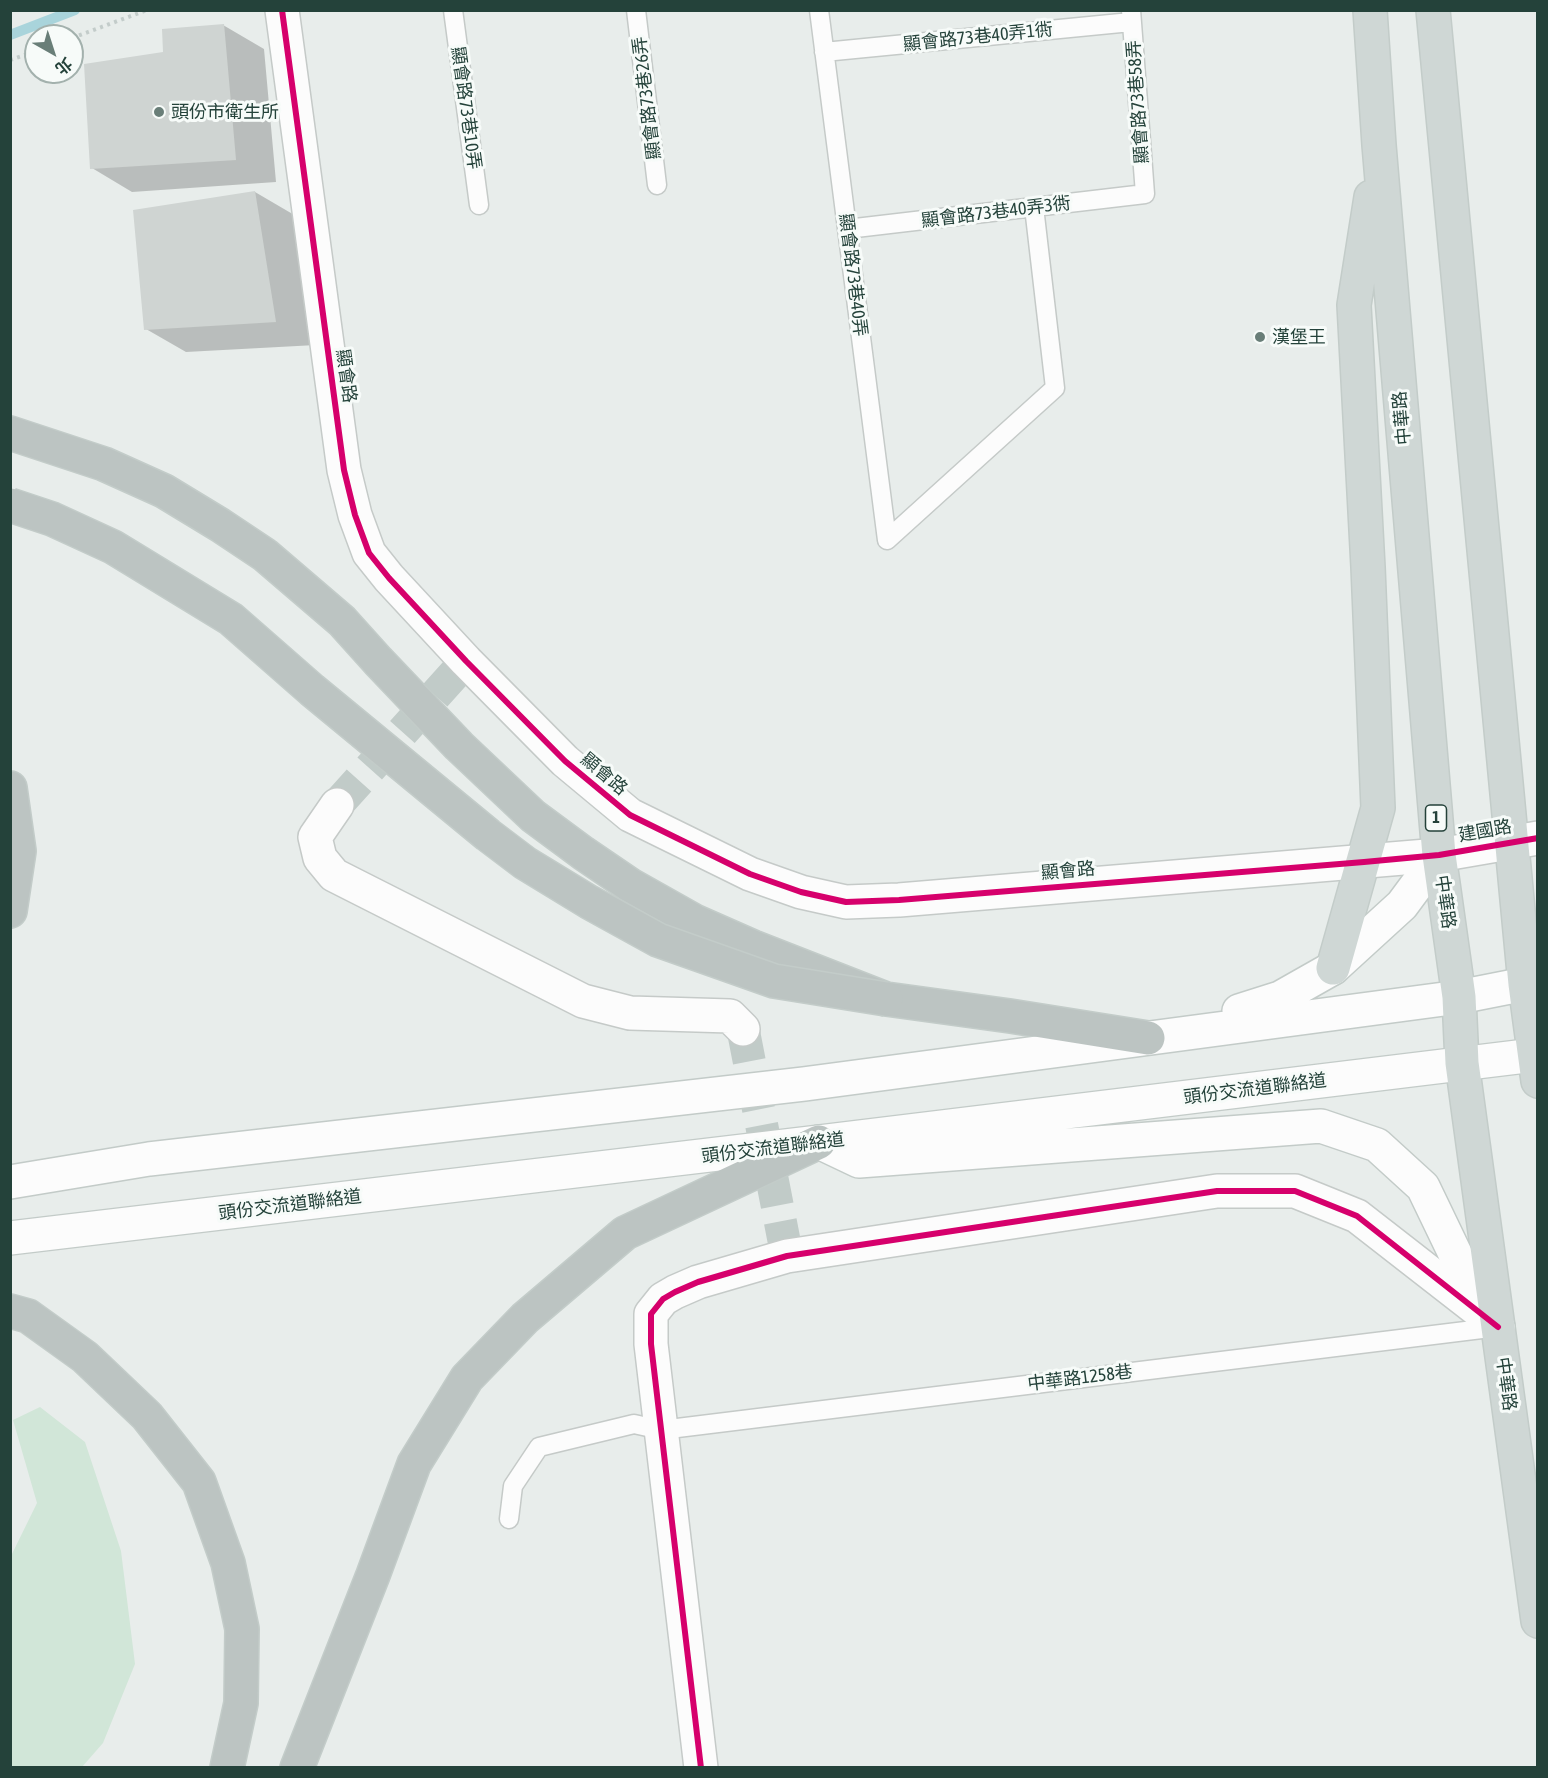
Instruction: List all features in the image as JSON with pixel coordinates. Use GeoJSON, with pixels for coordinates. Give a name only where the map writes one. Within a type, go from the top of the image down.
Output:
{"type":"FeatureCollection","features":[{"type":"Feature","properties":{"kind":"highway"},"geometry":{"type":"LineString","coordinates":[[10,433],[104,464],[165,491],[265,555],[342,621],[459,746],[533,816],[583,854],[630,885],[713,930],[886,999]]}},
{"type":"Feature","properties":{"kind":"highway"},"geometry":{"type":"LineString","coordinates":[[10,505],[52,519],[113,547],[231,619],[312,690],[525,863],[658,940],[774,981],[1148,1038]]}},
{"type":"Feature","properties":{"kind":"highway"},"geometry":{"type":"LineString","coordinates":[[10,788],[19,851],[10,911]]}},
{"type":"Feature","properties":{"kind":"highway"},"geometry":{"type":"LineString","coordinates":[[297,1767],[414,1464],[467,1378],[525,1318],[625,1233],[819,1142]]}},
{"type":"Feature","properties":{"kind":"highway"},"geometry":{"type":"LineString","coordinates":[[10,1311],[28,1316],[85,1357],[147,1416],[199,1482],[228,1563],[242,1629],[241,1703],[227,1767]]}},
{"type":"Feature","properties":{"kind":"main road","name":"顯會路"},"geometry":{"type":"LineString","coordinates":[[282,10],[344,470],[355,515],[369,552],[389,578],[466,661],[565,761],[630,816],[750,874],[801,892],[846,902],[899,900],[1438,855]]}},
{"type":"Feature","properties":{"kind":"main road","name":"中華路"},"geometry":{"type":"LineString","coordinates":[[1370,10],[1379,145],[1438,855],[1459,997],[1462,1063],[1538,1621]]}},
{"type":"Feature","properties":{"kind":"main road"},"geometry":{"type":"LineString","coordinates":[[1433,10],[1525,839],[1525,984],[1536,1068]]}},
{"type":"Feature","properties":{"kind":"main road","name":"中華路"},"geometry":{"type":"LineString","coordinates":[[1364,862],[1378,808],[1375,788],[1368,567],[1354,305],[1379,145]]}},
{"type":"Feature","properties":{"kind":"main road"},"geometry":{"type":"LineString","coordinates":[[337,806],[315,837],[320,858],[334,875],[583,1002],[630,1013],[730,1016],[743,1029]]}},
{"type":"Feature","properties":{"kind":"main road","name":"建國路"},"geometry":{"type":"LineString","coordinates":[[1438,855],[1525,839]]}},
{"type":"Feature","properties":{"kind":"main road"},"geometry":{"type":"LineString","coordinates":[[1148,1038],[1280,998],[1333,968],[1402,905],[1438,855]]}},
{"type":"Feature","properties":{"kind":"main road"},"geometry":{"type":"LineString","coordinates":[[1333,968],[1364,862]]}},
{"type":"Feature","properties":{"kind":"main road"},"geometry":{"type":"LineString","coordinates":[[10,1182],[149,1159],[804,1084],[1459,997],[1525,984]]}},
{"type":"Feature","properties":{"kind":"main road","name":"頭份交流道聯絡道"},"geometry":{"type":"LineString","coordinates":[[10,1238],[1462,1063],[1536,1068]]}},
{"type":"Feature","properties":{"kind":"main road"},"geometry":{"type":"LineString","coordinates":[[819,1142],[859,1161],[1321,1126],[1377,1145],[1423,1187],[1461,1266],[1498,1327]]}},
{"type":"Feature","properties":{"kind":"main road"},"geometry":{"type":"LineString","coordinates":[[701,1767],[651,1344],[651,1314],[663,1299],[691,1285],[787,1256],[1217,1191],[1295,1191],[1357,1216],[1498,1327]]}},
{"type":"Feature","properties":{"kind":"lane","name":"顯會路73巷10弄"},"geometry":{"type":"LineString","coordinates":[[453,10],[479,205]]}},
{"type":"Feature","properties":{"kind":"lane","name":"顯會路73巷26弄"},"geometry":{"type":"LineString","coordinates":[[636,10],[657,185]]}},
{"type":"Feature","properties":{"kind":"lane","name":"顯會路73巷40弄"},"geometry":{"type":"LineString","coordinates":[[819,10],[887,540],[1055,388],[1034,207]]}},
{"type":"Feature","properties":{"kind":"lane","name":"顯會路73巷40弄1衖"},"geometry":{"type":"LineString","coordinates":[[825,52],[1131,16]]}},
{"type":"Feature","properties":{"kind":"lane","name":"顯會路73巷58弄"},"geometry":{"type":"LineString","coordinates":[[1131,16],[1145,194]]}},
{"type":"Feature","properties":{"kind":"lane","name":"顯會路73巷40弄3衖"},"geometry":{"type":"LineString","coordinates":[[847,229],[1145,194]]}},
{"type":"Feature","properties":{"kind":"lane","name":"中華路1258巷"},"geometry":{"type":"LineString","coordinates":[[508,1520],[513,1486],[539,1447],[634,1424],[661,1430],[1498,1327]]}},
{"type":"Feature","properties":{"kind":"path"},"geometry":{"type":"LineString","coordinates":[[84,34],[147,10]]}},
{"type":"Feature","properties":{"kind":"green space"},"geometry":{"type":"Polygon","coordinates":[[[40,1407],[85,1442],[121,1551],[135,1664],[103,1743],[82,1767],[11,1767],[11,1556],[37,1503],[13,1420],[40,1407]]]}},
{"type":"Feature","properties":{"kind":"building","name":"頭份市衛生所"},"geometry":{"type":"Polygon","coordinates":[[[224,24],[236,160],[90,169],[84,64],[163,52],[162,29],[224,24]]]}},
{"type":"Feature","properties":{"kind":"building"},"geometry":{"type":"Polygon","coordinates":[[[255,191],[276,322],[144,330],[133,210],[255,191]]]}},
{"type":"Feature","properties":{"kind":"waterway"},"geometry":{"type":"LineString","coordinates":[[10,35],[75,10]]}},
{"type":"Feature","properties":{"kind":"tunnel"},"geometry":{"type":"LineString","coordinates":[[337,805],[466,661]]}},
{"type":"Feature","properties":{"kind":"tunnel"},"geometry":{"type":"LineString","coordinates":[[743,1029],[787,1256]]}},
{"type":"Feature","properties":{"kind":"cycle path"},"geometry":{"type":"LineString","coordinates":[[282,10],[344,470],[355,515],[369,553],[389,578],[466,661],[565,761],[630,815],[750,874],[801,892],[846,902],[899,900],[1364,862],[1439,855],[1538,838]]}},
{"type":"Feature","properties":{"kind":"cycle path"},"geometry":{"type":"LineString","coordinates":[[701,1768],[651,1344],[651,1314],[663,1299],[675,1292],[698,1282],[787,1256],[1217,1191],[1295,1191],[1357,1216],[1498,1327]]}},
{"type":"Feature","properties":{"kind":"place","name":"頭份市衛生所"},"geometry":{"type":"Point","coordinates":[159,112]}},
{"type":"Feature","properties":{"kind":"place","name":"漢堡王"},"geometry":{"type":"Point","coordinates":[1260,337]}}]}
